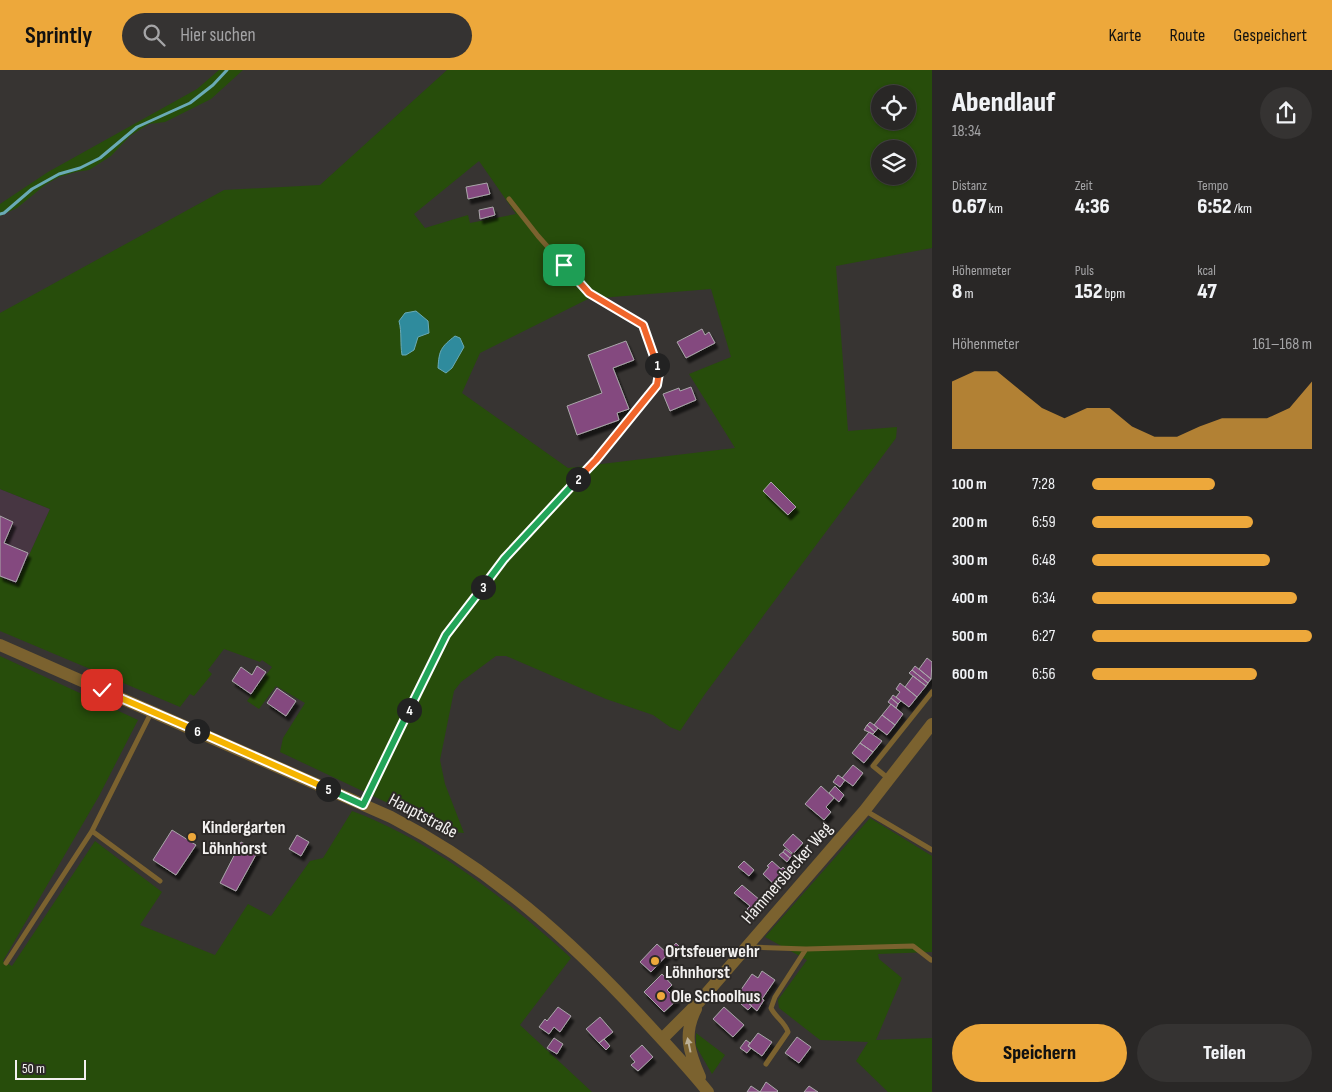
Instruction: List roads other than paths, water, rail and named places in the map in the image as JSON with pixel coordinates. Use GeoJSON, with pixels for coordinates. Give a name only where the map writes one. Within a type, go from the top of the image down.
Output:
{"type":"FeatureCollection","features":[{"type":"Feature","properties":{"kind":"street","name":"Hauptstraße"},"geometry":{"type":"LineString","coordinates":[[0,645],[363,805],[428,836],[483,872],[552,928],[614,988],[706,1090]]}},
{"type":"Feature","properties":{"kind":"street","name":"Hammersbecker Weg"},"geometry":{"type":"LineString","coordinates":[[662,1039],[699,1002],[864,810],[932,724]]}},
{"type":"Feature","properties":{"kind":"street"},"geometry":{"type":"LineString","coordinates":[[699,1002],[692,1015],[687,1032],[688,1043],[695,1066],[706,1090]]}},
{"type":"Feature","properties":{"kind":"lane"},"geometry":{"type":"LineString","coordinates":[[363,805],[446,635],[504,559],[596,460],[657,385],[659,373],[643,325],[589,293],[538,236],[509,199]]}},
{"type":"Feature","properties":{"kind":"lane"},"geometry":{"type":"LineString","coordinates":[[889,779],[873,766],[932,692]]}},
{"type":"Feature","properties":{"kind":"lane"},"geometry":{"type":"LineString","coordinates":[[6,963],[92,831],[152,711]]}},
{"type":"Feature","properties":{"kind":"lane"},"geometry":{"type":"LineString","coordinates":[[864,810],[932,850]]}},
{"type":"Feature","properties":{"kind":"lane"},"geometry":{"type":"LineString","coordinates":[[92,831],[160,881]]}},
{"type":"Feature","properties":{"kind":"lane"},"geometry":{"type":"LineString","coordinates":[[747,946],[806,949],[913,946],[930,960]]}},
{"type":"Feature","properties":{"kind":"lane"},"geometry":{"type":"LineString","coordinates":[[766,1064],[788,1032],[786,1026],[774,1014],[771,1008],[775,997],[806,949]]}},
{"type":"Feature","properties":{"kind":"water"},"geometry":{"type":"Polygon","coordinates":[[[416,311],[428,321],[429,333],[418,337],[414,350],[406,355],[402,355],[399,321],[405,313],[416,311]]]}},
{"type":"Feature","properties":{"kind":"water"},"geometry":{"type":"Polygon","coordinates":[[[455,336],[460,338],[464,347],[452,368],[446,373],[438,368],[439,357],[444,346],[455,336]]]}},
{"type":"Feature","properties":{"kind":"waterway"},"geometry":{"type":"LineString","coordinates":[[0,214],[4,213],[32,189],[59,174],[80,168],[100,158],[137,127],[190,103],[213,85],[227,70]]}},
{"type":"Feature","properties":{"kind":"place","name":"Kindergarten Löhnhorst"},"geometry":{"type":"Point","coordinates":[192,837]}},
{"type":"Feature","properties":{"kind":"place","name":"Ortsfeuerwehr Löhnhorst"},"geometry":{"type":"Point","coordinates":[655,961]}},
{"type":"Feature","properties":{"kind":"place","name":"Ole Schoolhus"},"geometry":{"type":"Point","coordinates":[661,996]}}]}
